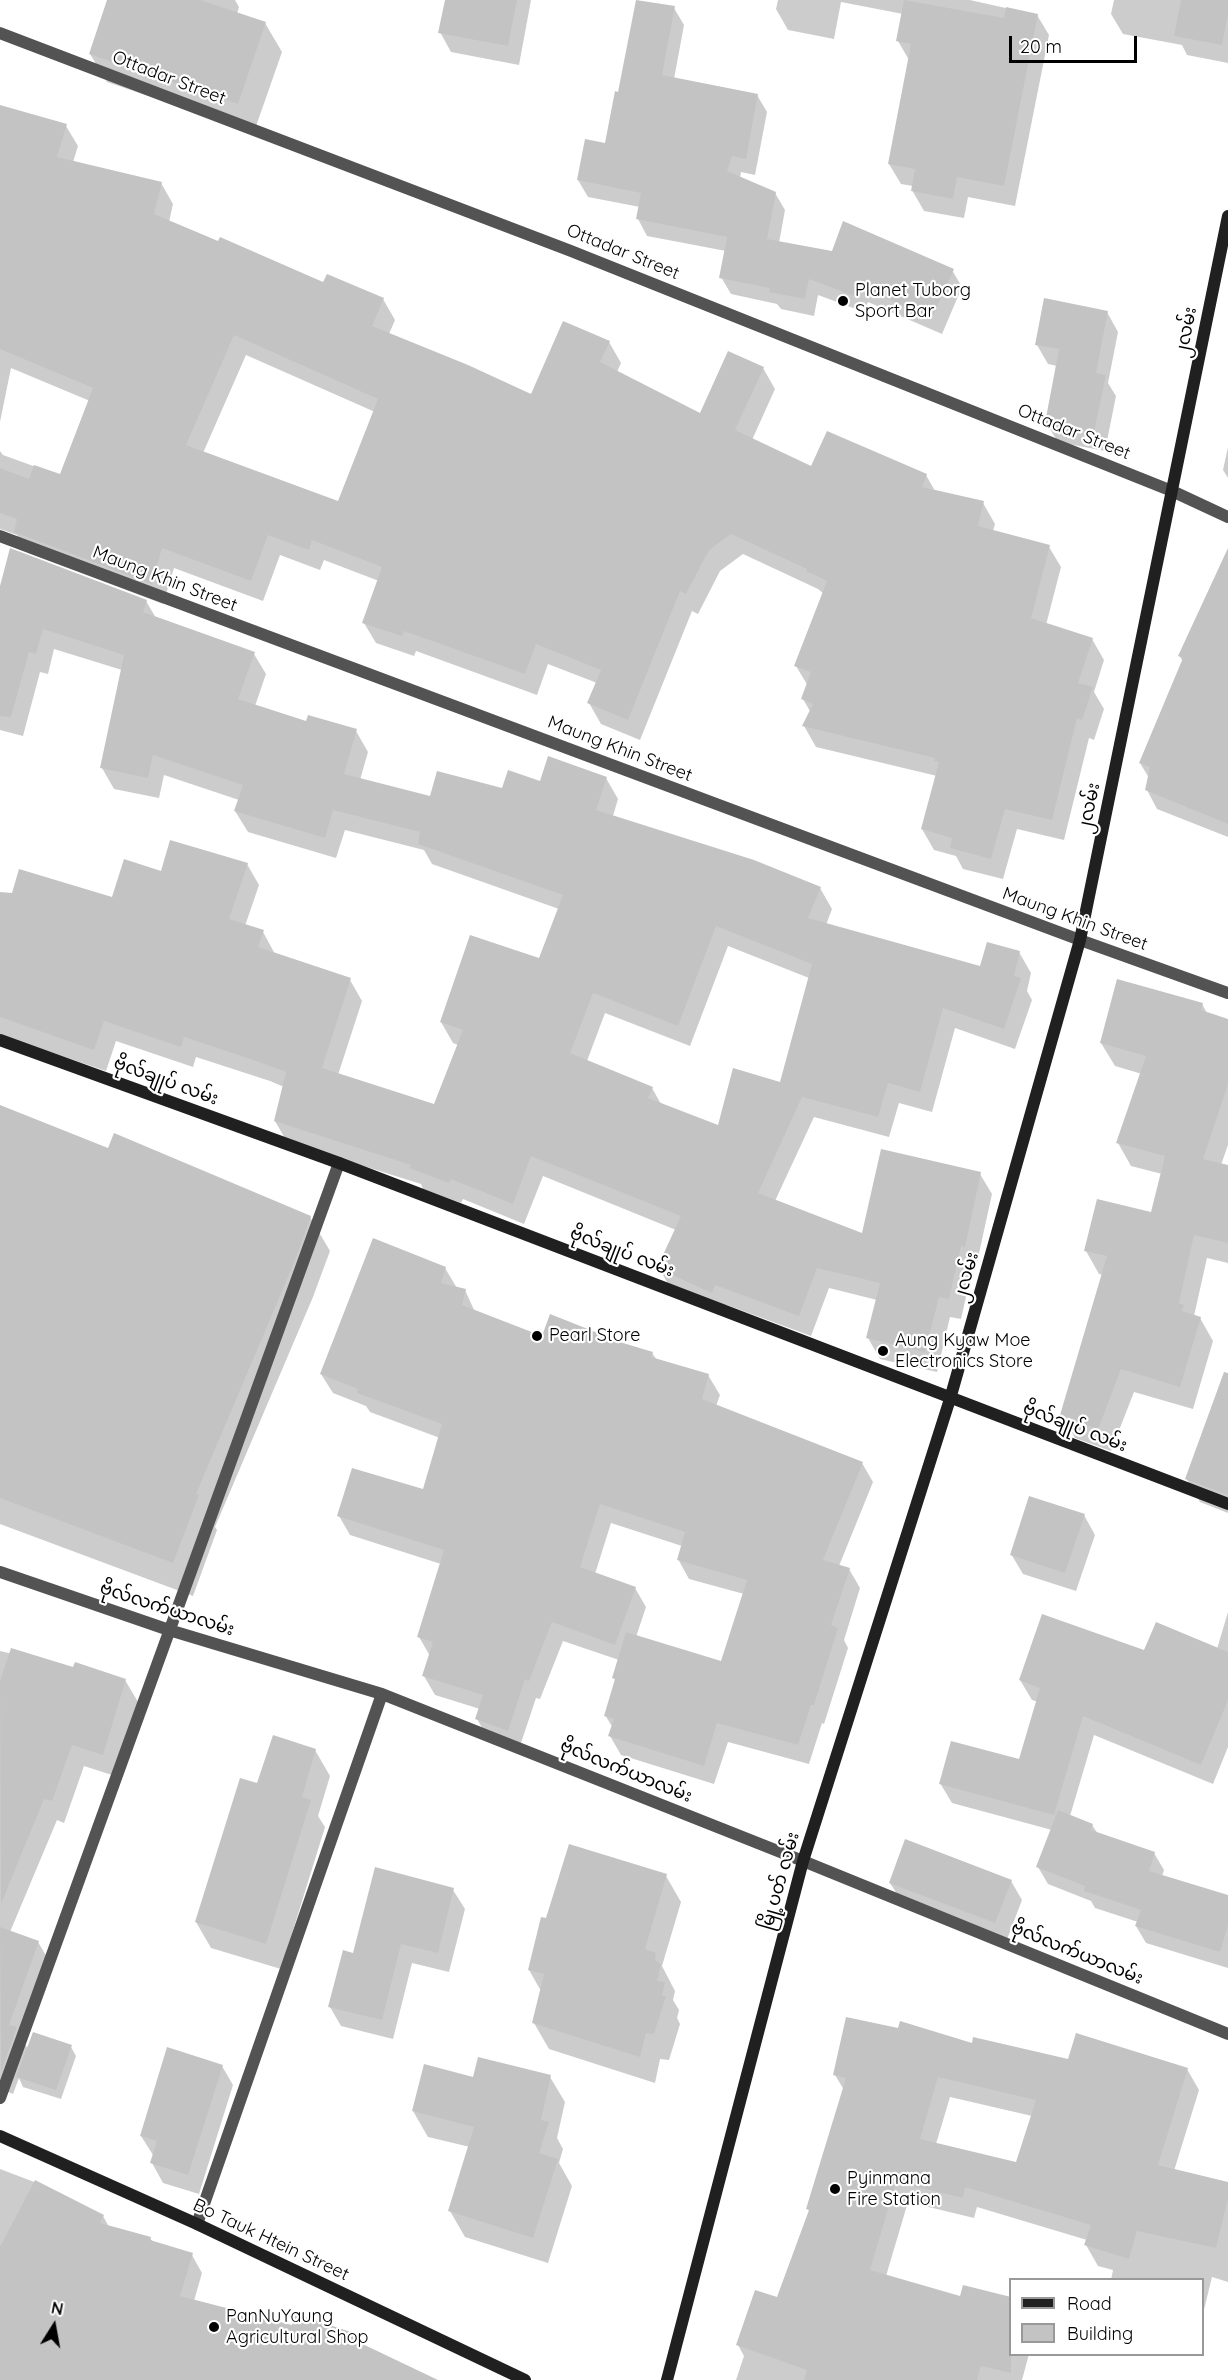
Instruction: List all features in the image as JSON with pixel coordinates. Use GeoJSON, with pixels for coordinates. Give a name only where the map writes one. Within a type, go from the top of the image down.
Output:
{"type":"FeatureCollection","features":[{"type":"Feature","properties":{"kind":"street","name":"Ottadar Street"},"geometry":{"type":"LineString","coordinates":[[0,33],[582,255],[1172,491],[1228,517]]}},
{"type":"Feature","properties":{"kind":"street","name":"၂လမ်း"},"geometry":{"type":"LineString","coordinates":[[950,1399],[1080,940],[1228,216]]}},
{"type":"Feature","properties":{"kind":"street","name":"Maung Khin Street"},"geometry":{"type":"LineString","coordinates":[[0,536],[1080,940],[1228,993]]}},
{"type":"Feature","properties":{"kind":"street","name":"ဗိုလ်ချုပ် လမ်း"},"geometry":{"type":"LineString","coordinates":[[0,1040],[339,1163],[1228,1504]]}},
{"type":"Feature","properties":{"kind":"street"},"geometry":{"type":"LineString","coordinates":[[0,2098],[339,1163]]}},
{"type":"Feature","properties":{"kind":"street","name":"မြို့ပတ် လမ်း"},"geometry":{"type":"LineString","coordinates":[[667,2380],[803,1861],[950,1399]]}},
{"type":"Feature","properties":{"kind":"street","name":"ဗိုလ်လက်ယာလမ်း"},"geometry":{"type":"LineString","coordinates":[[0,1572],[169,1630],[382,1694],[803,1861],[1228,2034]]}},
{"type":"Feature","properties":{"kind":"street"},"geometry":{"type":"LineString","coordinates":[[197,2224],[382,1694]]}},
{"type":"Feature","properties":{"kind":"street","name":"Bo Tauk Htein Street"},"geometry":{"type":"LineString","coordinates":[[0,2136],[197,2224],[525,2380]]}},
{"type":"Feature","properties":{"kind":"building"},"geometry":{"type":"Polygon","coordinates":[[[107,0],[200,0],[266,22],[238,104],[89,54],[107,0]]]}},
{"type":"Feature","properties":{"kind":"building"},"geometry":{"type":"Polygon","coordinates":[[[445,0],[517,0],[508,46],[438,33],[445,0]]]}},
{"type":"Feature","properties":{"kind":"building"},"geometry":{"type":"Polygon","coordinates":[[[636,0],[675,6],[662,75],[758,94],[746,159],[732,156],[727,171],[776,192],[767,239],[832,251],[843,221],[954,269],[932,318],[858,286],[854,296],[809,279],[805,299],[769,292],[770,288],[719,278],[727,237],[636,219],[641,193],[577,180],[585,139],[605,143],[615,91],[618,92],[636,0]]]}},
{"type":"Feature","properties":{"kind":"building"},"geometry":{"type":"Polygon","coordinates":[[[904,0],[1004,18],[1006,7],[1038,14],[1004,186],[957,177],[953,199],[911,191],[915,169],[888,164],[911,44],[896,41],[904,0]]]}},
{"type":"Feature","properties":{"kind":"building"},"geometry":{"type":"Polygon","coordinates":[[[1181,0],[1228,0],[1228,15],[1222,45],[1174,36],[1181,0]]]}},
{"type":"Feature","properties":{"kind":"building"},"geometry":{"type":"Polygon","coordinates":[[[0,105],[67,124],[57,157],[162,182],[154,214],[218,241],[220,237],[323,282],[327,274],[384,298],[372,326],[468,365],[531,394],[563,321],[610,341],[600,362],[700,413],[728,351],[764,367],[735,430],[811,466],[827,431],[927,474],[922,487],[984,501],[978,526],[1050,545],[1031,618],[1093,638],[1078,683],[1093,687],[1082,720],[1077,718],[1052,820],[1005,809],[991,859],[950,848],[952,838],[921,829],[939,762],[934,761],[935,758],[802,726],[813,704],[801,699],[811,672],[794,666],[827,581],[806,571],[807,569],[731,534],[709,550],[686,594],[680,591],[628,720],[587,703],[601,670],[536,644],[525,674],[404,631],[402,636],[362,623],[382,567],[312,540],[309,550],[268,535],[251,581],[162,548],[152,584],[14,532],[17,519],[0,513],[0,468],[29,479],[34,465],[60,474],[93,388],[0,349],[0,105]],[[234,335],[186,445],[338,501],[378,399],[234,335]]]}},
{"type":"Feature","properties":{"kind":"building"},"geometry":{"type":"Polygon","coordinates":[[[1044,298],[1108,311],[1096,373],[1106,375],[1094,432],[1045,423],[1059,349],[1035,345],[1044,298]]]}},
{"type":"Feature","properties":{"kind":"building"},"geometry":{"type":"Polygon","coordinates":[[[10,548],[147,600],[143,612],[255,652],[238,699],[306,721],[308,715],[357,729],[344,774],[430,796],[437,771],[502,788],[508,770],[540,781],[548,756],[607,777],[596,810],[754,860],[821,887],[808,918],[980,966],[987,942],[1020,951],[1014,976],[1021,978],[1004,1029],[943,1008],[920,1092],[888,1083],[878,1117],[802,1097],[758,1193],[862,1233],[881,1149],[981,1172],[965,1247],[961,1246],[949,1299],[939,1297],[925,1352],[866,1338],[880,1283],[817,1268],[799,1316],[715,1285],[712,1293],[657,1268],[681,1216],[531,1156],[513,1204],[451,1179],[449,1183],[409,1168],[411,1165],[274,1121],[286,1072],[256,1061],[184,1037],[181,1047],[104,1021],[94,1050],[0,1017],[0,892],[12,893],[19,869],[112,897],[124,859],[161,871],[170,840],[248,863],[229,919],[264,930],[258,947],[351,978],[322,1068],[434,1104],[463,1030],[440,1022],[470,935],[539,958],[563,895],[418,844],[420,832],[333,810],[325,838],[234,811],[243,785],[153,755],[148,778],[100,768],[124,655],[43,629],[36,654],[29,652],[11,717],[0,716],[0,586],[10,548]],[[716,926],[678,1026],[593,993],[570,1053],[653,1087],[648,1098],[718,1125],[733,1068],[780,1082],[812,964],[716,926]]]}},
{"type":"Feature","properties":{"kind":"building"},"geometry":{"type":"Polygon","coordinates":[[[1228,548],[1228,824],[1145,790],[1150,767],[1139,763],[1183,658],[1178,656],[1228,548]]]}},
{"type":"Feature","properties":{"kind":"building"},"geometry":{"type":"Polygon","coordinates":[[[1117,979],[1203,1003],[1201,1010],[1228,1019],[1228,1084],[1203,1159],[1228,1165],[1228,1243],[1194,1235],[1179,1303],[1184,1305],[1182,1311],[1201,1317],[1180,1387],[1121,1369],[1098,1429],[1060,1415],[1107,1256],[1084,1251],[1097,1199],[1151,1212],[1165,1156],[1116,1143],[1146,1056],[1100,1043],[1117,979]]]}},
{"type":"Feature","properties":{"kind":"building"},"geometry":{"type":"Polygon","coordinates":[[[0,1105],[108,1148],[114,1133],[311,1216],[294,1263],[196,1494],[199,1495],[173,1563],[0,1498],[0,1105]]]}},
{"type":"Feature","properties":{"kind":"building"},"geometry":{"type":"Polygon","coordinates":[[[373,1238],[446,1267],[441,1283],[466,1289],[462,1305],[542,1336],[550,1314],[623,1343],[653,1352],[651,1357],[709,1374],[702,1399],[863,1462],[823,1560],[850,1568],[831,1625],[838,1628],[814,1705],[811,1705],[798,1745],[717,1723],[704,1766],[608,1736],[614,1719],[604,1716],[615,1679],[612,1678],[626,1632],[721,1661],[747,1580],[677,1560],[685,1532],[600,1504],[580,1567],[636,1587],[615,1645],[552,1622],[529,1681],[525,1679],[508,1731],[475,1719],[483,1695],[422,1676],[433,1642],[417,1637],[444,1550],[337,1516],[352,1468],[423,1489],[442,1424],[357,1393],[358,1389],[320,1374],[373,1238]]]}},
{"type":"Feature","properties":{"kind":"building"},"geometry":{"type":"Polygon","coordinates":[[[1224,1372],[1228,1373],[1228,1495],[1185,1479],[1224,1372]]]}},
{"type":"Feature","properties":{"kind":"building"},"geometry":{"type":"Polygon","coordinates":[[[1029,1496],[1085,1514],[1065,1573],[1010,1555],[1029,1496]]]}},
{"type":"Feature","properties":{"kind":"building"},"geometry":{"type":"Polygon","coordinates":[[[1042,1614],[1144,1650],[1156,1622],[1228,1652],[1228,1700],[1201,1765],[1083,1716],[1054,1815],[939,1784],[951,1741],[1019,1759],[1040,1688],[1019,1680],[1042,1614]]]}},
{"type":"Feature","properties":{"kind":"building"},"geometry":{"type":"Polygon","coordinates":[[[11,1648],[73,1667],[75,1662],[126,1679],[103,1755],[72,1745],[52,1801],[44,1799],[1,1904],[0,1681],[11,1648]]]}},
{"type":"Feature","properties":{"kind":"building"},"geometry":{"type":"Polygon","coordinates":[[[273,1735],[316,1749],[302,1797],[311,1800],[266,1944],[195,1922],[240,1778],[257,1783],[273,1735]]]}},
{"type":"Feature","properties":{"kind":"building"},"geometry":{"type":"Polygon","coordinates":[[[1058,1810],[1093,1824],[1091,1830],[1155,1852],[1149,1871],[1228,1895],[1228,1925],[1220,1952],[1135,1926],[1141,1910],[1084,1891],[1085,1886],[1036,1867],[1058,1810]]]}},
{"type":"Feature","properties":{"kind":"building"},"geometry":{"type":"Polygon","coordinates":[[[905,1839],[1012,1880],[995,1923],[889,1883],[905,1839]]]}},
{"type":"Feature","properties":{"kind":"building"},"geometry":{"type":"Polygon","coordinates":[[[569,1844],[667,1874],[645,1949],[656,1953],[655,1960],[661,1964],[657,1981],[665,1982],[662,1996],[666,1996],[654,2034],[646,2033],[640,2057],[532,2023],[544,1974],[528,1970],[541,1917],[546,1918],[569,1844]]]}},
{"type":"Feature","properties":{"kind":"building"},"geometry":{"type":"Polygon","coordinates":[[[375,1867],[454,1888],[438,1953],[401,1944],[382,2020],[328,2007],[343,1950],[353,1953],[375,1867]]]}},
{"type":"Feature","properties":{"kind":"building"},"geometry":{"type":"Polygon","coordinates":[[[0,1927],[39,1941],[9,2025],[17,2027],[1,2072],[0,1927]]]}},
{"type":"Feature","properties":{"kind":"building"},"geometry":{"type":"Polygon","coordinates":[[[846,2017],[898,2028],[900,2021],[972,2043],[973,2037],[1068,2059],[1076,2033],[1188,2068],[1158,2165],[1228,2182],[1228,2198],[1216,2248],[1137,2231],[1129,2259],[1084,2245],[1091,2225],[965,2187],[963,2198],[896,2182],[870,2270],[960,2296],[963,2285],[1009,2296],[1011,2373],[981,2366],[977,2380],[804,2380],[807,2370],[736,2345],[755,2290],[777,2297],[809,2210],[806,2209],[846,2078],[833,2075],[846,2017]],[[938,2077],[920,2139],[1016,2162],[1036,2100],[938,2077]]]}},
{"type":"Feature","properties":{"kind":"building"},"geometry":{"type":"Polygon","coordinates":[[[33,2032],[72,2045],[56,2090],[16,2077],[33,2032]]]}},
{"type":"Feature","properties":{"kind":"building"},"geometry":{"type":"Polygon","coordinates":[[[167,2047],[223,2065],[188,2175],[150,2163],[157,2141],[140,2136],[167,2047]]]}},
{"type":"Feature","properties":{"kind":"building"},"geometry":{"type":"Polygon","coordinates":[[[478,2057],[551,2075],[541,2120],[549,2122],[539,2153],[558,2159],[533,2238],[448,2211],[474,2127],[412,2111],[424,2064],[473,2077],[478,2057]]]}},
{"type":"Feature","properties":{"kind":"building"},"geometry":{"type":"Polygon","coordinates":[[[35,2180],[104,2215],[100,2223],[151,2237],[150,2240],[193,2253],[180,2296],[292,2325],[296,2314],[354,2333],[352,2339],[438,2380],[0,2380],[0,2247],[35,2180]]]}},
{"type":"Feature","properties":{"kind":"place","name":"Planet Tuborg Sport Bar"},"geometry":{"type":"Point","coordinates":[843,301]}},
{"type":"Feature","properties":{"kind":"place","name":"Pearl Store"},"geometry":{"type":"Point","coordinates":[537,1336]}},
{"type":"Feature","properties":{"kind":"place","name":"Aung Kyaw Moe Electronics Store"},"geometry":{"type":"Point","coordinates":[883,1351]}},
{"type":"Feature","properties":{"kind":"place","name":"Pyinmana Fire Station"},"geometry":{"type":"Point","coordinates":[835,2189]}},
{"type":"Feature","properties":{"kind":"place","name":"PanNuYaung Agricultural Shop"},"geometry":{"type":"Point","coordinates":[214,2327]}}]}
